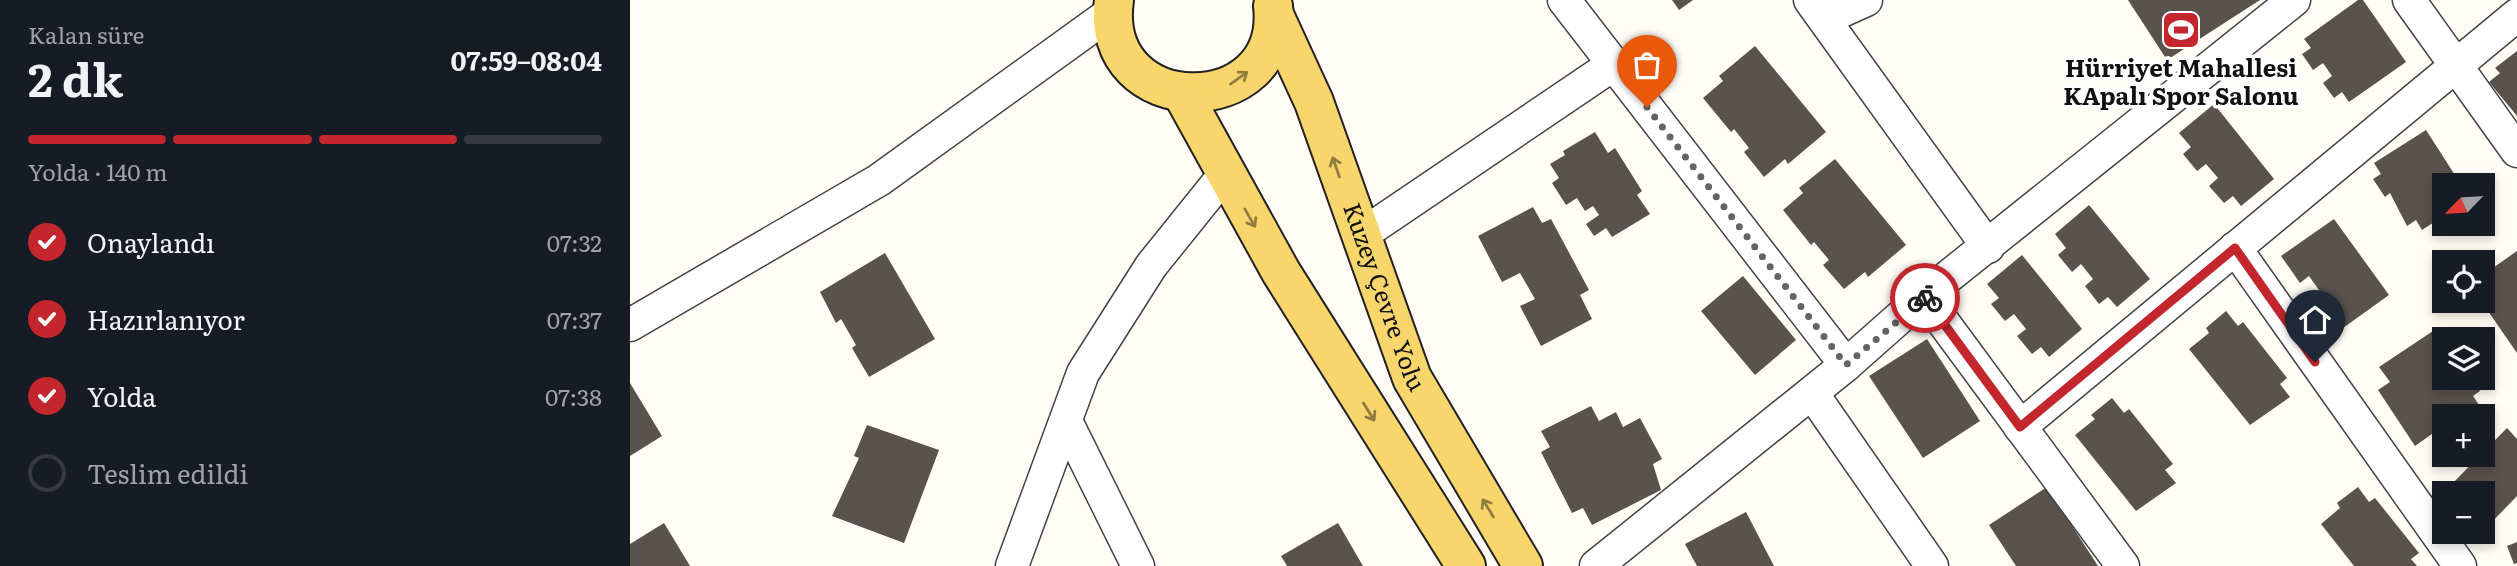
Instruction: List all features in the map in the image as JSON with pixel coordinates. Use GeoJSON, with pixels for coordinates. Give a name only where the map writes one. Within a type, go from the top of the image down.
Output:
{"type":"FeatureCollection","features":[{"type":"Feature","properties":{"kind":"main road"},"geometry":{"type":"LineString","coordinates":[[1113,3],[1114,30],[1129,63],[1157,86],[1182,93],[1210,93],[1243,78],[1266,50],[1273,7]]}},
{"type":"Feature","properties":{"kind":"main road","name":"Kuzey Çevre Yolu"},"geometry":{"type":"LineString","coordinates":[[1273,7],[1314,102],[1412,378],[1523,566]]}},
{"type":"Feature","properties":{"kind":"main road"},"geometry":{"type":"LineString","coordinates":[[1182,93],[1281,272],[1466,566]]}},
{"type":"Feature","properties":{"kind":"street"},"geometry":{"type":"LineString","coordinates":[[1564,0],[1846,365]]}},
{"type":"Feature","properties":{"kind":"street"},"geometry":{"type":"LineString","coordinates":[[1866,0],[1817,9],[1988,247]]}},
{"type":"Feature","properties":{"kind":"street"},"geometry":{"type":"LineString","coordinates":[[1596,566],[1812,393],[1924,296],[2294,0]]}},
{"type":"Feature","properties":{"kind":"street"},"geometry":{"type":"LineString","coordinates":[[2409,0],[2517,151]]}},
{"type":"Feature","properties":{"kind":"street"},"geometry":{"type":"LineString","coordinates":[[630,325],[879,180],[1113,3]]}},
{"type":"Feature","properties":{"kind":"street"},"geometry":{"type":"LineString","coordinates":[[2020,427],[2517,15]]}},
{"type":"Feature","properties":{"kind":"street"},"geometry":{"type":"LineString","coordinates":[[1360,236],[1614,64]]}},
{"type":"Feature","properties":{"kind":"street"},"geometry":{"type":"LineString","coordinates":[[1012,566],[1083,373],[1151,267],[1225,174]]}},
{"type":"Feature","properties":{"kind":"street"},"geometry":{"type":"LineString","coordinates":[[2235,248],[2460,566]]}},
{"type":"Feature","properties":{"kind":"street"},"geometry":{"type":"LineString","coordinates":[[1924,296],[2123,566]]}},
{"type":"Feature","properties":{"kind":"street"},"geometry":{"type":"LineString","coordinates":[[1812,393],[1932,566]]}},
{"type":"Feature","properties":{"kind":"street"},"geometry":{"type":"LineString","coordinates":[[1066,421],[1138,566]]}},
{"type":"Feature","properties":{"kind":"building"},"geometry":{"type":"Polygon","coordinates":[[[1672,0],[1693,0],[1679,10],[1672,0]]]}},
{"type":"Feature","properties":{"kind":"building","name":"Hürriyet Mahallesi KApalı Spor Salonu"},"geometry":{"type":"Polygon","coordinates":[[[2128,0],[2260,0],[2167,60],[2128,0]]]}},
{"type":"Feature","properties":{"kind":"building"},"geometry":{"type":"Polygon","coordinates":[[[2358,0],[2363,0],[2406,62],[2349,102],[2342,92],[2334,98],[2323,83],[2332,76],[2323,63],[2313,70],[2302,54],[2311,48],[2304,39],[2358,0]]]}},
{"type":"Feature","properties":{"kind":"building"},"geometry":{"type":"Polygon","coordinates":[[[1755,46],[1826,132],[1788,164],[1785,159],[1764,177],[1744,152],[1749,148],[1734,129],[1731,132],[1703,98],[1723,81],[1719,76],[1755,46]]]}},
{"type":"Feature","properties":{"kind":"building"},"geometry":{"type":"Polygon","coordinates":[[[2517,51],[2517,116],[2489,82],[2500,73],[2495,68],[2517,51]]]}},
{"type":"Feature","properties":{"kind":"building"},"geometry":{"type":"Polygon","coordinates":[[[2214,104],[2274,179],[2241,206],[2233,196],[2224,203],[2209,186],[2218,178],[2206,164],[2197,171],[2183,154],[2191,147],[2179,133],[2214,104]]]}},
{"type":"Feature","properties":{"kind":"building"},"geometry":{"type":"Polygon","coordinates":[[[2426,130],[2454,173],[2432,173],[2432,223],[2422,230],[2416,220],[2407,226],[2390,193],[2385,197],[2373,179],[2381,174],[2374,163],[2426,130]]]}},
{"type":"Feature","properties":{"kind":"building"},"geometry":{"type":"Polygon","coordinates":[[[1595,132],[1608,153],[1615,148],[1642,191],[1637,195],[1650,214],[1612,237],[1606,228],[1594,236],[1586,224],[1599,215],[1593,206],[1585,211],[1577,198],[1566,205],[1552,183],[1559,178],[1550,164],[1565,155],[1563,151],[1595,132]]]}},
{"type":"Feature","properties":{"kind":"building"},"geometry":{"type":"Polygon","coordinates":[[[1835,159],[1906,245],[1868,277],[1865,272],[1844,289],[1823,265],[1829,260],[1814,242],[1811,245],[1783,210],[1803,193],[1799,188],[1835,159]]]}},
{"type":"Feature","properties":{"kind":"building"},"geometry":{"type":"Polygon","coordinates":[[[2089,205],[2150,279],[2117,307],[2108,297],[2099,304],[2085,286],[2093,279],[2081,264],[2072,272],[2058,255],[2066,248],[2055,234],[2089,205]]]}},
{"type":"Feature","properties":{"kind":"building"},"geometry":{"type":"Polygon","coordinates":[[[1533,207],[1542,223],[1551,219],[1589,290],[1580,295],[1592,319],[1541,346],[1520,306],[1535,299],[1520,273],[1502,282],[1478,236],[1533,207]]]}},
{"type":"Feature","properties":{"kind":"building"},"geometry":{"type":"Polygon","coordinates":[[[2334,219],[2389,295],[2336,333],[2317,307],[2326,300],[2309,276],[2300,283],[2281,256],[2334,219]]]}},
{"type":"Feature","properties":{"kind":"building"},"geometry":{"type":"Polygon","coordinates":[[[2517,251],[2517,353],[2489,313],[2495,313],[2495,267],[2517,251]]]}},
{"type":"Feature","properties":{"kind":"building"},"geometry":{"type":"Polygon","coordinates":[[[885,253],[935,339],[869,377],[852,348],[856,345],[841,319],[836,323],[820,292],[885,253]]]}},
{"type":"Feature","properties":{"kind":"building"},"geometry":{"type":"Polygon","coordinates":[[[2022,255],[2082,329],[2049,357],[2041,347],[2032,354],[2017,336],[2026,329],[2014,314],[2005,321],[1991,304],[1999,298],[1987,284],[2022,255]]]}},
{"type":"Feature","properties":{"kind":"building"},"geometry":{"type":"Polygon","coordinates":[[[1743,276],[1796,340],[1755,375],[1701,311],[1743,276]]]}},
{"type":"Feature","properties":{"kind":"building"},"geometry":{"type":"Polygon","coordinates":[[[2226,311],[2238,326],[2243,322],[2287,378],[2280,384],[2290,397],[2250,425],[2189,349],[2209,333],[2206,328],[2226,311]]]}},
{"type":"Feature","properties":{"kind":"building"},"geometry":{"type":"Polygon","coordinates":[[[2432,332],[2432,390],[2479,390],[2473,396],[2478,404],[2432,404],[2432,434],[2415,446],[2378,390],[2390,382],[2379,367],[2432,332]]]}},
{"type":"Feature","properties":{"kind":"building"},"geometry":{"type":"Polygon","coordinates":[[[1927,339],[1980,421],[1923,458],[1869,376],[1927,339]]]}},
{"type":"Feature","properties":{"kind":"building"},"geometry":{"type":"Polygon","coordinates":[[[630,383],[662,436],[630,456],[630,383]]]}},
{"type":"Feature","properties":{"kind":"building"},"geometry":{"type":"Polygon","coordinates":[[[2112,398],[2124,413],[2129,409],[2173,464],[2165,470],[2176,483],[2136,511],[2075,435],[2095,419],[2091,415],[2112,398]]]}},
{"type":"Feature","properties":{"kind":"building"},"geometry":{"type":"Polygon","coordinates":[[[1591,406],[1599,421],[1616,412],[1623,427],[1640,418],[1662,459],[1653,464],[1661,490],[1592,525],[1583,508],[1572,513],[1541,452],[1550,447],[1541,431],[1591,406]]]}},
{"type":"Feature","properties":{"kind":"building"},"geometry":{"type":"Polygon","coordinates":[[[867,425],[939,450],[904,543],[832,516],[859,458],[854,456],[867,425]]]}},
{"type":"Feature","properties":{"kind":"building"},"geometry":{"type":"Polygon","coordinates":[[[2507,428],[2517,439],[2517,496],[2495,519],[2495,481],[2455,481],[2469,467],[2495,467],[2495,440],[2507,428]]]}},
{"type":"Feature","properties":{"kind":"building"},"geometry":{"type":"Polygon","coordinates":[[[2047,487],[2098,566],[2016,566],[1989,525],[2047,487]]]}},
{"type":"Feature","properties":{"kind":"building"},"geometry":{"type":"Polygon","coordinates":[[[2358,487],[2369,502],[2375,498],[2419,553],[2411,559],[2417,566],[2354,566],[2321,524],[2340,508],[2337,503],[2358,487]]]}},
{"type":"Feature","properties":{"kind":"building"},"geometry":{"type":"Polygon","coordinates":[[[1746,512],[1774,566],[1697,566],[1685,544],[1746,512]]]}},
{"type":"Feature","properties":{"kind":"building"},"geometry":{"type":"Polygon","coordinates":[[[664,523],[690,566],[630,566],[630,544],[664,523]]]}},
{"type":"Feature","properties":{"kind":"building"},"geometry":{"type":"Polygon","coordinates":[[[1338,523],[1363,566],[1287,566],[1281,556],[1338,523]]]}},
{"type":"Feature","properties":{"kind":"building"},"geometry":{"type":"Polygon","coordinates":[[[2517,542],[2517,563],[2514,564],[2507,546],[2517,542]]]}},
{"type":"Feature","properties":{"kind":"way so far"},"geometry":{"type":"LineString","coordinates":[[1647,107],[1846,365],[1924,296],[1925,298]]}},
{"type":"Feature","properties":{"kind":"place","name":"Hürriyet Mahallesi KApalı Spor Salonu"},"geometry":{"type":"Point","coordinates":[2181,30]}},
{"type":"Feature","properties":{"kind":"route"},"geometry":{"type":"LineString","coordinates":[[1925,298],[2020,427],[2235,248],[2315,362]]}}]}
